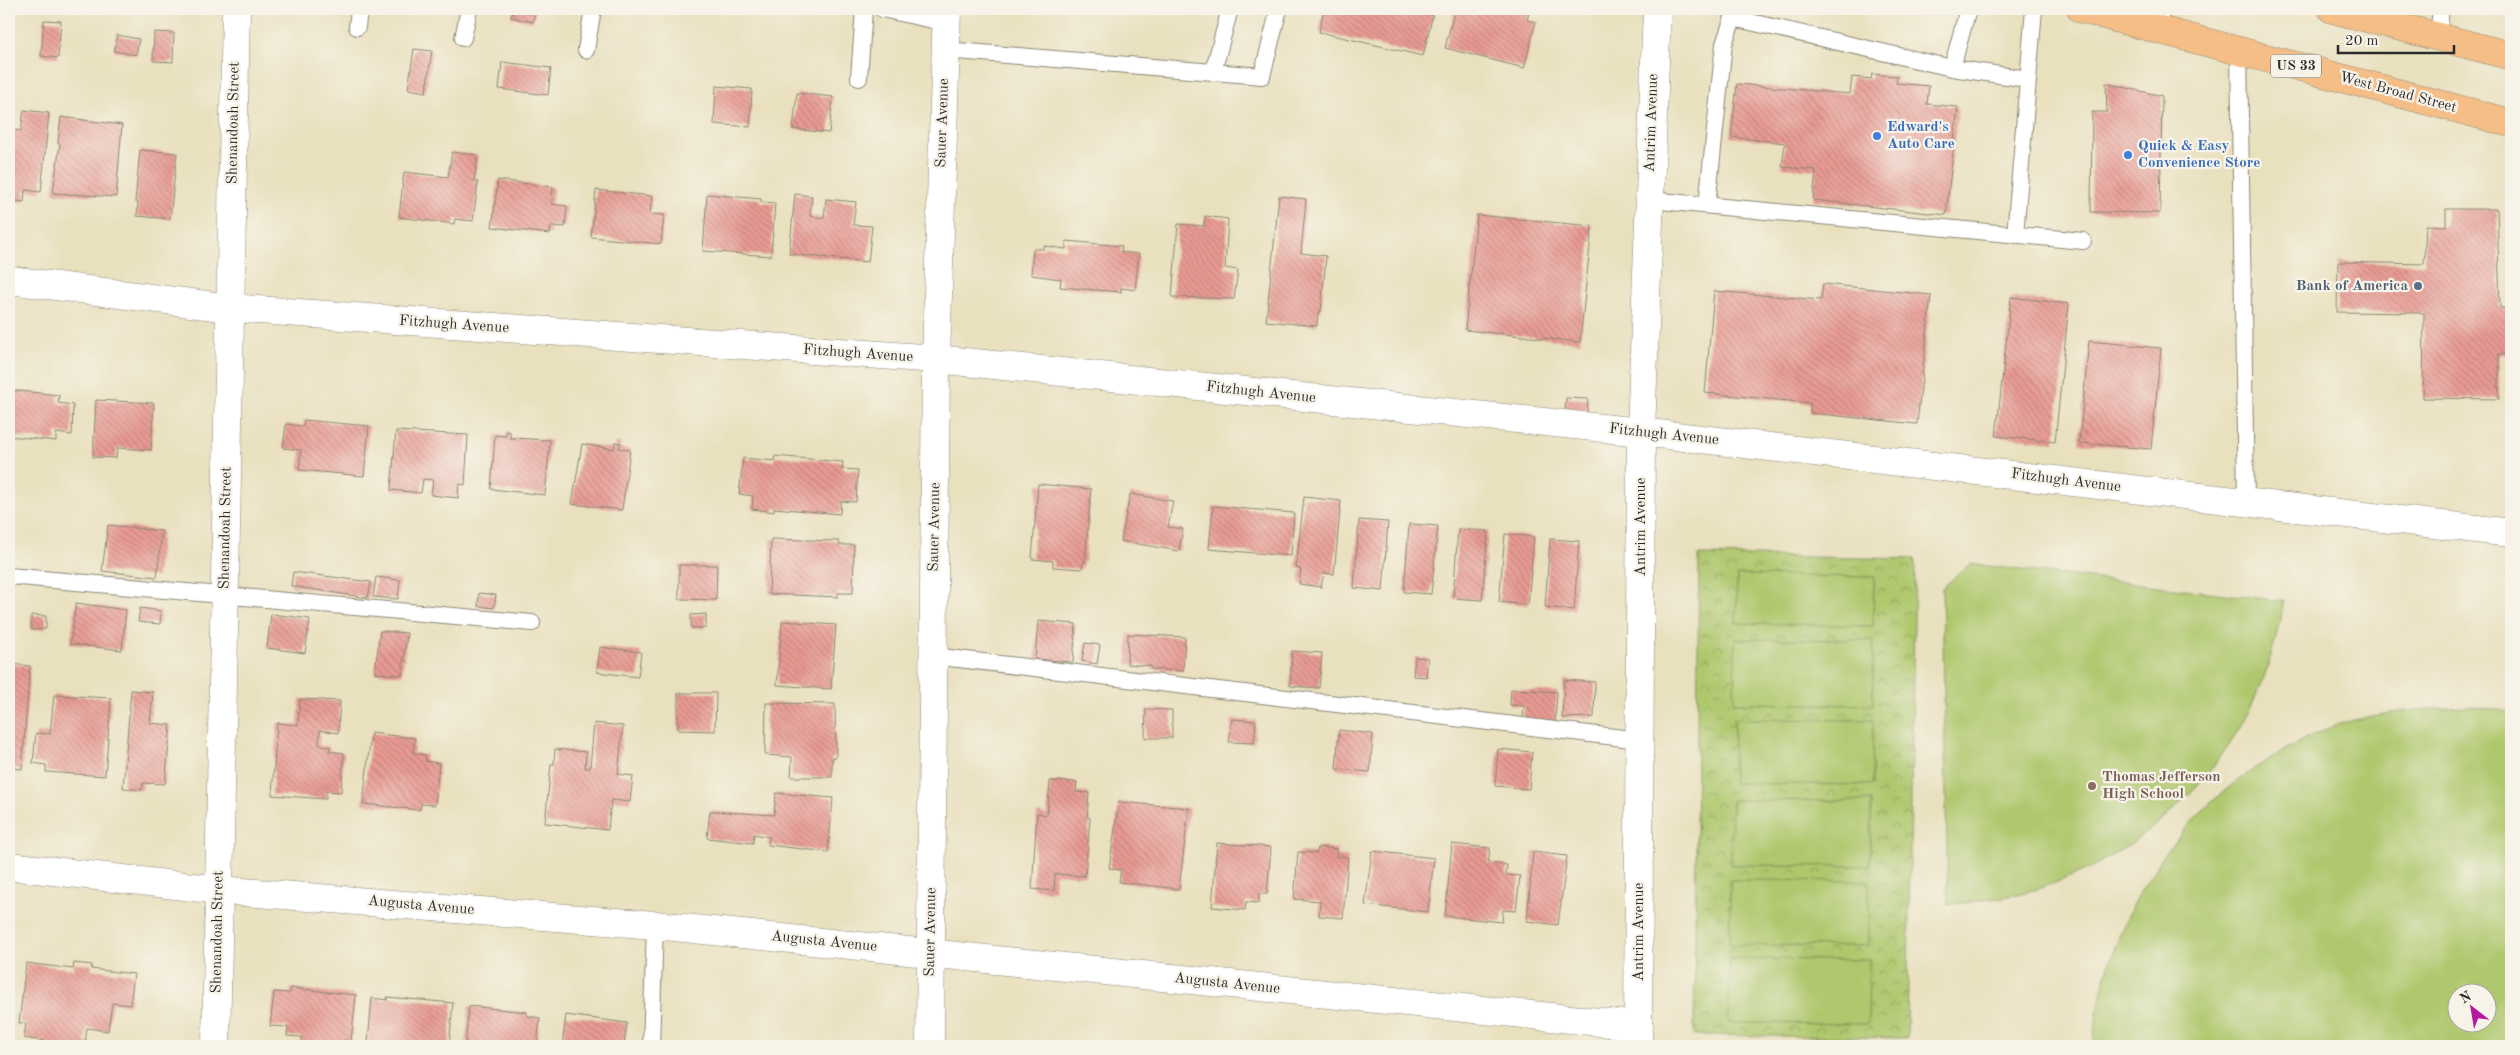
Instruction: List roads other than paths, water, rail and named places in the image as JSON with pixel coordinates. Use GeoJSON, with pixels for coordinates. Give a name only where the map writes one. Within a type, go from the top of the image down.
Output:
{"type":"FeatureCollection","features":[{"type":"Feature","properties":{"kind":"main road","name":"West Broad Street"},"geometry":{"type":"LineString","coordinates":[[2081,9],[2160,19],[2239,51],[2511,123]]}},
{"type":"Feature","properties":{"kind":"main road"},"geometry":{"type":"LineString","coordinates":[[2332,9],[2385,16],[2438,37],[2511,56]]}},
{"type":"Feature","properties":{"kind":"street","name":"Shenandoah Street"},"geometry":{"type":"LineString","coordinates":[[216,1046],[236,9]]}},
{"type":"Feature","properties":{"kind":"street","name":"Antrim Avenue"},"geometry":{"type":"LineString","coordinates":[[1638,1036],[1641,432],[1657,9]]}},
{"type":"Feature","properties":{"kind":"street","name":"Sauer Avenue"},"geometry":{"type":"LineString","coordinates":[[930,1046],[936,360],[947,16]]}},
{"type":"Feature","properties":{"kind":"street","name":"Fitzhugh Avenue"},"geometry":{"type":"LineString","coordinates":[[9,280],[230,308],[936,360],[1641,432],[2511,533]]}},
{"type":"Feature","properties":{"kind":"street","name":"Augusta Avenue"},"geometry":{"type":"LineString","coordinates":[[9,866],[219,890],[655,925],[930,953],[1638,1036]]}},
{"type":"Feature","properties":{"kind":"lane"},"geometry":{"type":"LineString","coordinates":[[357,27],[359,9]]}},
{"type":"Feature","properties":{"kind":"lane"},"geometry":{"type":"LineString","coordinates":[[463,38],[469,9]]}},
{"type":"Feature","properties":{"kind":"lane"},"geometry":{"type":"LineString","coordinates":[[586,50],[593,9]]}},
{"type":"Feature","properties":{"kind":"lane"},"geometry":{"type":"LineString","coordinates":[[859,78],[864,9]]}},
{"type":"Feature","properties":{"kind":"lane"},"geometry":{"type":"LineString","coordinates":[[882,9],[947,16]]}},
{"type":"Feature","properties":{"kind":"lane"},"geometry":{"type":"LineString","coordinates":[[1212,72],[1230,9]]}},
{"type":"Feature","properties":{"kind":"lane"},"geometry":{"type":"LineString","coordinates":[[945,50],[1262,76],[1279,9]]}},
{"type":"Feature","properties":{"kind":"lane"},"geometry":{"type":"LineString","coordinates":[[1952,68],[1968,9]]}},
{"type":"Feature","properties":{"kind":"lane"},"geometry":{"type":"LineString","coordinates":[[2015,234],[2034,9]]}},
{"type":"Feature","properties":{"kind":"lane"},"geometry":{"type":"LineString","coordinates":[[2438,37],[2441,9]]}},
{"type":"Feature","properties":{"kind":"lane"},"geometry":{"type":"LineString","coordinates":[[1706,205],[1724,44],[1735,13],[1952,68],[2028,80]]}},
{"type":"Feature","properties":{"kind":"lane"},"geometry":{"type":"LineString","coordinates":[[2239,51],[2246,502]]}},
{"type":"Feature","properties":{"kind":"lane"},"geometry":{"type":"LineString","coordinates":[[1650,200],[2084,241]]}},
{"type":"Feature","properties":{"kind":"lane"},"geometry":{"type":"LineString","coordinates":[[9,576],[225,597],[532,623]]}},
{"type":"Feature","properties":{"kind":"lane"},"geometry":{"type":"LineString","coordinates":[[933,656],[1640,740]]}},
{"type":"Feature","properties":{"kind":"lane"},"geometry":{"type":"LineString","coordinates":[[651,1046],[655,925]]}},
{"type":"Feature","properties":{"kind":"place","name":"Edward's Auto Care"},"geometry":{"type":"Point","coordinates":[1877,136]}},
{"type":"Feature","properties":{"kind":"place","name":"Quick & Easy Convenience Store"},"geometry":{"type":"Point","coordinates":[2128,155]}},
{"type":"Feature","properties":{"kind":"place","name":"Bank of America"},"geometry":{"type":"Point","coordinates":[2418,286]}},
{"type":"Feature","properties":{"kind":"place","name":"Thomas Jefferson High School"},"geometry":{"type":"Point","coordinates":[2092,786]}}]}
